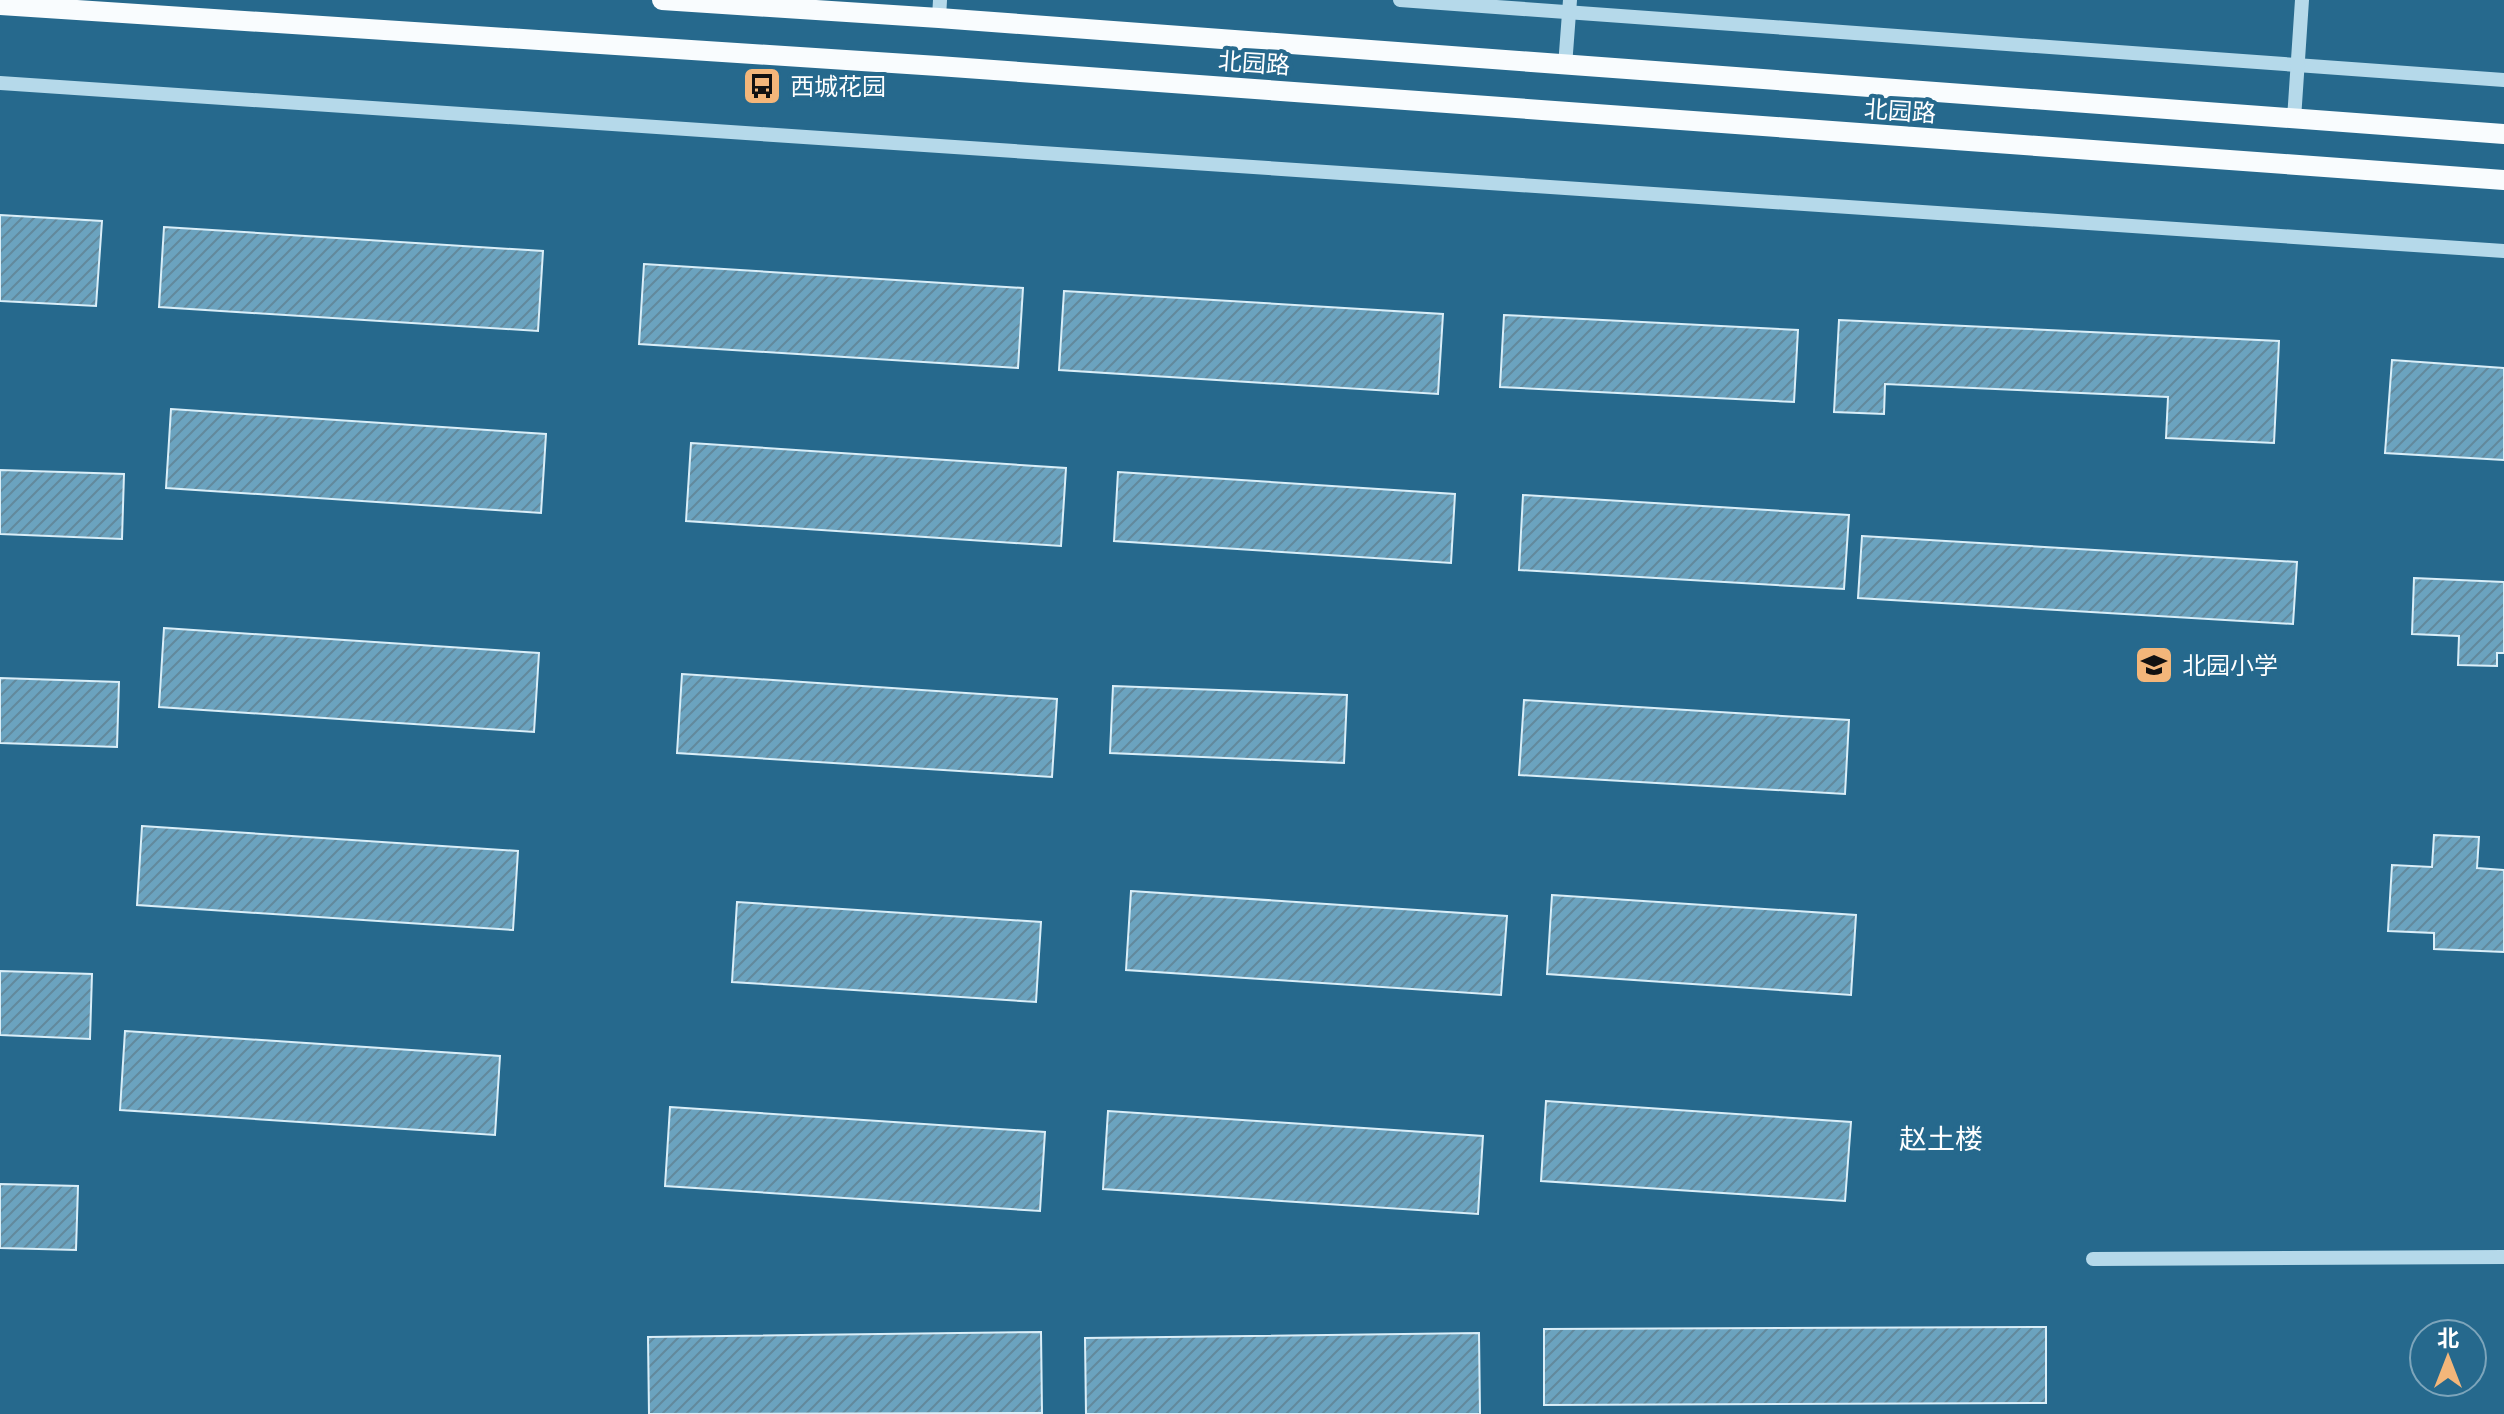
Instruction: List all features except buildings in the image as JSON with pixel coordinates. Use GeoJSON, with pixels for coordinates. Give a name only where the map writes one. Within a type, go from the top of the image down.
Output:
{"type":"FeatureCollection","features":[{"type":"Feature","properties":{"kind":"main road","name":"北园路"},"geometry":{"type":"LineString","coordinates":[[662,0],[939,9],[1565,66],[2504,134]]}},
{"type":"Feature","properties":{"kind":"main road","name":"北园路"},"geometry":{"type":"LineString","coordinates":[[0,5],[954,67],[2504,180]]}},
{"type":"Feature","properties":{"kind":"street"},"geometry":{"type":"LineString","coordinates":[[1400,0],[1569,6],[2504,80]]}},
{"type":"Feature","properties":{"kind":"street"},"geometry":{"type":"LineString","coordinates":[[2294,119],[2302,0]]}},
{"type":"Feature","properties":{"kind":"street"},"geometry":{"type":"LineString","coordinates":[[1565,66],[1569,6]]}},
{"type":"Feature","properties":{"kind":"street"},"geometry":{"type":"LineString","coordinates":[[0,83],[2504,251]]}},
{"type":"Feature","properties":{"kind":"street"},"geometry":{"type":"LineString","coordinates":[[2093,1259],[2504,1257]]}},
{"type":"Feature","properties":{"kind":"place","name":"西城花园"},"geometry":{"type":"Point","coordinates":[762,86]}},
{"type":"Feature","properties":{"kind":"place","name":"北园小学"},"geometry":{"type":"Point","coordinates":[2154,665]}},
{"type":"Feature","properties":{"kind":"district","name":"赵土楼"},"geometry":{"type":"Point","coordinates":[1941,1139]}}]}
